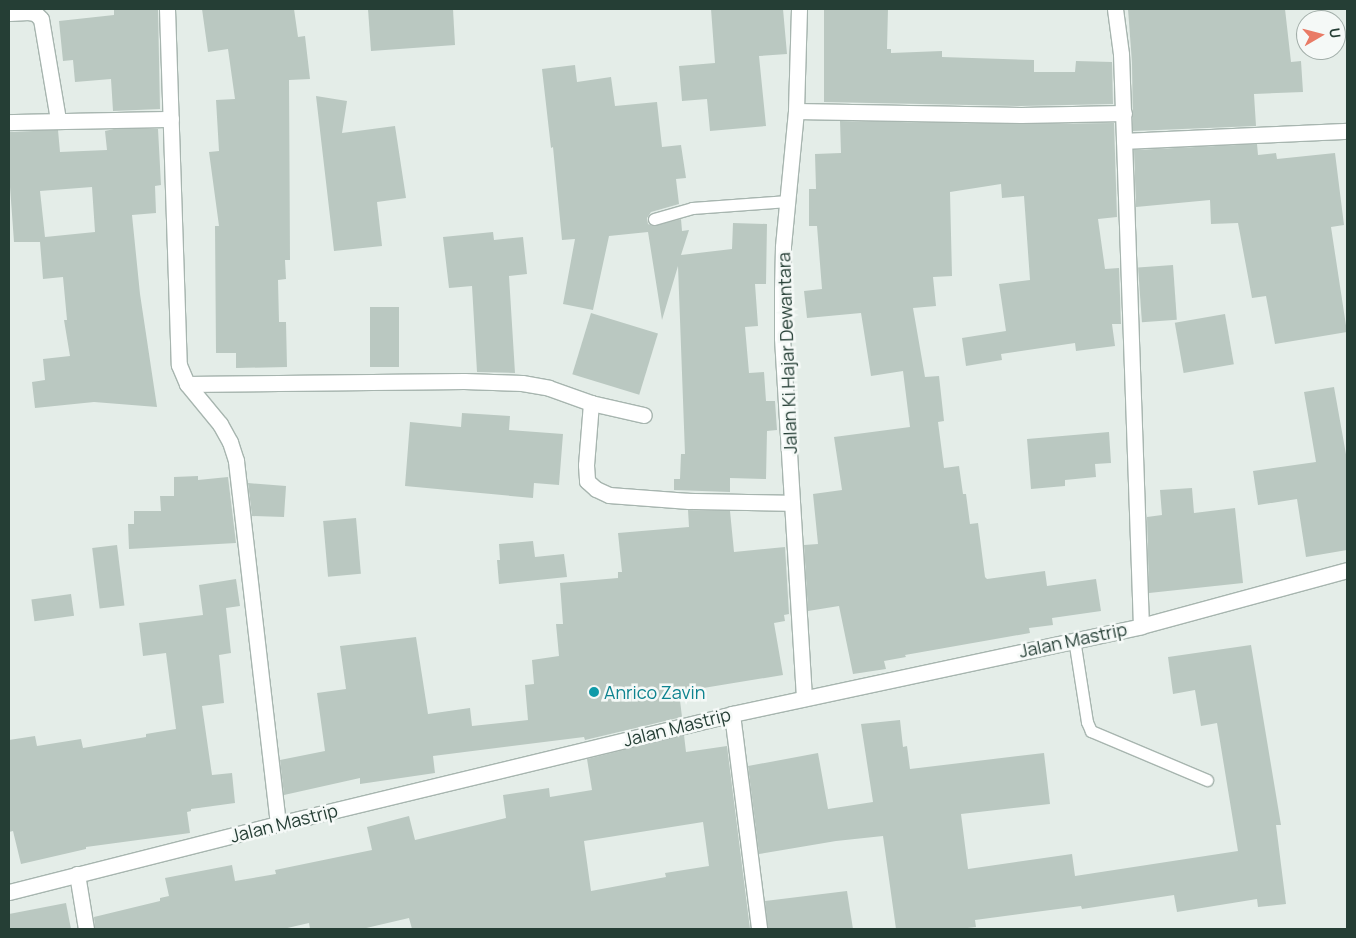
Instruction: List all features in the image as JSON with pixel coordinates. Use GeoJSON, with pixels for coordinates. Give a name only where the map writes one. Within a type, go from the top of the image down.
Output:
{"type":"FeatureCollection","features":[{"type":"Feature","properties":{"kind":"street"},"geometry":{"type":"LineString","coordinates":[[167,9],[178,353],[182,376],[220,424],[230,442],[236,461],[278,824]]}},
{"type":"Feature","properties":{"kind":"street","name":"Jalan Ki Hajar Dewantara"},"geometry":{"type":"LineString","coordinates":[[799,9],[796,111],[783,247],[782,338],[804,698]]}},
{"type":"Feature","properties":{"kind":"street"},"geometry":{"type":"LineString","coordinates":[[1115,9],[1121,54],[1124,113],[1140,626]]}},
{"type":"Feature","properties":{"kind":"street"},"geometry":{"type":"LineString","coordinates":[[9,13],[28,12],[35,14],[40,19],[58,120]]}},
{"type":"Feature","properties":{"kind":"street"},"geometry":{"type":"LineString","coordinates":[[796,111],[1021,115],[1124,113]]}},
{"type":"Feature","properties":{"kind":"street"},"geometry":{"type":"LineString","coordinates":[[9,122],[171,119]]}},
{"type":"Feature","properties":{"kind":"street"},"geometry":{"type":"LineString","coordinates":[[1124,141],[1347,131]]}},
{"type":"Feature","properties":{"kind":"street"},"geometry":{"type":"LineString","coordinates":[[187,384],[464,381],[522,383],[549,388],[591,403],[644,416]]}},
{"type":"Feature","properties":{"kind":"street"},"geometry":{"type":"LineString","coordinates":[[591,403],[586,465],[588,481],[596,489],[609,495],[689,501],[792,503]]}},
{"type":"Feature","properties":{"kind":"street","name":"Jalan Mastrip"},"geometry":{"type":"LineString","coordinates":[[9,892],[278,824],[732,714],[1140,626],[1347,570]]}},
{"type":"Feature","properties":{"kind":"street"},"geometry":{"type":"LineString","coordinates":[[732,714],[759,929]]}},
{"type":"Feature","properties":{"kind":"street"},"geometry":{"type":"LineString","coordinates":[[77,874],[86,929]]}},
{"type":"Feature","properties":{"kind":"lane"},"geometry":{"type":"LineString","coordinates":[[654,219],[692,208],[788,201]]}},
{"type":"Feature","properties":{"kind":"lane"},"geometry":{"type":"LineString","coordinates":[[1074,639],[1087,722],[1091,730],[1208,780]]}},
{"type":"Feature","properties":{"kind":"building"},"geometry":{"type":"Polygon","coordinates":[[[114,9],[158,9],[160,109],[113,111],[111,79],[75,82],[73,60],[63,61],[59,21],[114,15],[114,9]]]}},
{"type":"Feature","properties":{"kind":"building"},"geometry":{"type":"Polygon","coordinates":[[[202,9],[294,9],[298,37],[305,36],[310,79],[289,80],[290,260],[285,260],[286,279],[278,280],[279,322],[286,322],[287,367],[236,368],[236,353],[216,353],[215,226],[219,226],[209,152],[219,151],[216,100],[235,99],[228,49],[208,52],[202,9]]]}},
{"type":"Feature","properties":{"kind":"building"},"geometry":{"type":"Polygon","coordinates":[[[368,9],[453,9],[455,45],[371,51],[368,9]]]}},
{"type":"Feature","properties":{"kind":"building"},"geometry":{"type":"Polygon","coordinates":[[[711,9],[783,9],[787,54],[759,56],[766,126],[710,131],[707,99],[682,101],[679,66],[715,63],[711,9]]]}},
{"type":"Feature","properties":{"kind":"building"},"geometry":{"type":"Polygon","coordinates":[[[824,9],[888,9],[887,49],[891,49],[891,53],[942,51],[942,57],[1034,60],[1034,72],[1075,72],[1076,61],[1112,62],[1113,104],[1021,106],[824,102],[824,9]]]}},
{"type":"Feature","properties":{"kind":"building"},"geometry":{"type":"Polygon","coordinates":[[[1128,9],[1285,9],[1291,62],[1301,61],[1303,92],[1254,94],[1256,126],[1133,131],[1132,63],[1128,9]]]}},
{"type":"Feature","properties":{"kind":"building"},"geometry":{"type":"Polygon","coordinates":[[[575,65],[577,82],[611,77],[615,106],[657,102],[662,147],[681,145],[686,178],[676,179],[679,204],[651,212],[647,218],[648,224],[653,226],[681,219],[682,231],[689,230],[681,255],[732,249],[733,223],[767,224],[766,284],[755,284],[758,326],[745,327],[749,373],[764,372],[766,401],[775,401],[777,430],[767,431],[766,479],[730,478],[730,492],[674,490],[674,479],[680,479],[681,454],[685,454],[678,266],[662,320],[648,232],[609,236],[593,310],[563,304],[575,239],[562,240],[553,147],[551,148],[542,69],[575,65]]]}},
{"type":"Feature","properties":{"kind":"building"},"geometry":{"type":"Polygon","coordinates":[[[316,96],[347,101],[342,133],[395,126],[406,198],[377,202],[382,246],[334,251],[316,96]]]}},
{"type":"Feature","properties":{"kind":"building"},"geometry":{"type":"Polygon","coordinates":[[[840,121],[1021,124],[1114,123],[1117,217],[1098,219],[1105,269],[1119,268],[1121,324],[1112,324],[1115,346],[1076,351],[1075,343],[1001,354],[1002,360],[966,366],[962,338],[1006,331],[999,284],[1030,280],[1024,196],[1002,198],[1001,184],[950,192],[952,276],[933,277],[936,306],[913,308],[925,377],[939,376],[944,421],[938,422],[944,468],[959,466],[963,494],[966,494],[970,524],[978,523],[985,577],[987,579],[1045,571],[1047,586],[1096,579],[1101,611],[1052,618],[1053,625],[1029,628],[1030,633],[905,655],[906,657],[884,661],[886,669],[853,674],[839,606],[808,611],[804,545],[818,544],[813,494],[842,490],[834,437],[910,427],[903,371],[871,376],[861,313],[807,318],[804,291],[822,289],[817,226],[809,226],[809,189],[816,189],[815,154],[841,153],[840,121]]]}},
{"type":"Feature","properties":{"kind":"building"},"geometry":{"type":"Polygon","coordinates":[[[114,129],[158,129],[161,185],[155,186],[156,213],[132,215],[140,294],[157,407],[94,402],[35,408],[32,382],[45,380],[43,359],[70,356],[64,320],[67,320],[63,277],[43,279],[40,242],[14,242],[9,173],[9,132],[58,130],[60,152],[107,150],[105,131],[114,129]],[[92,187],[40,191],[45,237],[95,232],[92,187]]]}},
{"type":"Feature","properties":{"kind":"building"},"geometry":{"type":"Polygon","coordinates":[[[1257,144],[1258,155],[1276,153],[1277,159],[1335,153],[1344,225],[1331,227],[1347,332],[1275,344],[1266,296],[1252,298],[1238,223],[1211,224],[1210,200],[1136,207],[1134,150],[1257,144]]]}},
{"type":"Feature","properties":{"kind":"building"},"geometry":{"type":"Polygon","coordinates":[[[493,232],[494,240],[523,237],[527,274],[509,276],[515,373],[477,372],[472,286],[449,288],[443,237],[493,232]]]}},
{"type":"Feature","properties":{"kind":"building"},"geometry":{"type":"Polygon","coordinates":[[[1173,265],[1177,320],[1142,322],[1138,267],[1173,265]]]}},
{"type":"Feature","properties":{"kind":"building"},"geometry":{"type":"Polygon","coordinates":[[[370,307],[399,307],[399,367],[370,367],[370,307]]]}},
{"type":"Feature","properties":{"kind":"building"},"geometry":{"type":"Polygon","coordinates":[[[591,313],[658,333],[639,395],[572,374],[591,313]]]}},
{"type":"Feature","properties":{"kind":"building"},"geometry":{"type":"Polygon","coordinates":[[[1225,314],[1234,364],[1184,373],[1175,323],[1225,314]]]}},
{"type":"Feature","properties":{"kind":"building"},"geometry":{"type":"Polygon","coordinates":[[[1334,387],[1347,460],[1347,550],[1306,557],[1297,499],[1258,505],[1253,471],[1316,462],[1304,392],[1334,387]]]}},
{"type":"Feature","properties":{"kind":"building"},"geometry":{"type":"Polygon","coordinates":[[[462,413],[510,416],[509,430],[563,434],[559,485],[534,483],[533,498],[405,486],[410,422],[461,427],[462,413]]]}},
{"type":"Feature","properties":{"kind":"building"},"geometry":{"type":"Polygon","coordinates":[[[1109,432],[1111,463],[1095,464],[1096,477],[1065,480],[1065,486],[1031,489],[1027,439],[1109,432]]]}},
{"type":"Feature","properties":{"kind":"building"},"geometry":{"type":"Polygon","coordinates":[[[198,476],[198,480],[228,477],[236,543],[129,549],[128,524],[134,524],[134,511],[161,511],[160,496],[174,496],[174,477],[198,476]]]}},
{"type":"Feature","properties":{"kind":"building"},"geometry":{"type":"Polygon","coordinates":[[[248,483],[286,486],[284,517],[252,516],[248,483]]]}},
{"type":"Feature","properties":{"kind":"building"},"geometry":{"type":"Polygon","coordinates":[[[1192,488],[1194,513],[1235,508],[1243,583],[1149,593],[1147,517],[1162,515],[1160,490],[1192,488]]]}},
{"type":"Feature","properties":{"kind":"building"},"geometry":{"type":"Polygon","coordinates":[[[688,510],[730,511],[734,552],[785,547],[789,614],[784,615],[785,621],[774,623],[783,675],[679,692],[682,717],[585,740],[584,737],[433,756],[435,773],[360,784],[360,778],[284,795],[280,760],[325,751],[317,693],[346,689],[340,646],[416,637],[428,714],[470,708],[472,726],[528,720],[525,685],[534,684],[532,660],[559,656],[556,624],[563,624],[560,583],[618,578],[618,572],[622,572],[618,533],[689,527],[688,510]]]}},
{"type":"Feature","properties":{"kind":"building"},"geometry":{"type":"Polygon","coordinates":[[[356,518],[361,574],[328,577],[323,521],[356,518]]]}},
{"type":"Feature","properties":{"kind":"building"},"geometry":{"type":"Polygon","coordinates":[[[533,541],[535,557],[564,554],[567,577],[499,584],[497,560],[500,560],[499,544],[533,541]]]}},
{"type":"Feature","properties":{"kind":"building"},"geometry":{"type":"Polygon","coordinates":[[[117,545],[124,606],[100,609],[92,548],[117,545]]]}},
{"type":"Feature","properties":{"kind":"building"},"geometry":{"type":"Polygon","coordinates":[[[236,579],[240,606],[226,608],[231,653],[219,655],[224,703],[202,706],[212,775],[232,773],[235,803],[191,809],[191,811],[187,812],[190,833],[86,847],[86,849],[21,864],[13,831],[9,832],[9,740],[35,736],[37,746],[81,739],[83,748],[146,737],[146,734],[176,729],[166,653],[143,656],[139,623],[203,615],[199,585],[236,579]]]}},
{"type":"Feature","properties":{"kind":"building"},"geometry":{"type":"Polygon","coordinates":[[[71,594],[74,616],[34,621],[31,600],[71,594]]]}},
{"type":"Feature","properties":{"kind":"building"},"geometry":{"type":"Polygon","coordinates":[[[1251,645],[1281,825],[1276,825],[1286,904],[1258,907],[1257,899],[1177,912],[1174,895],[1082,909],[1081,906],[975,920],[976,927],[959,929],[896,929],[883,836],[836,841],[759,854],[748,766],[818,753],[828,809],[873,802],[861,724],[900,720],[903,747],[907,746],[910,769],[1044,753],[1050,804],[961,814],[968,869],[1072,854],[1075,876],[1238,851],[1217,723],[1201,726],[1195,690],[1173,694],[1168,657],[1251,645]]]}},
{"type":"Feature","properties":{"kind":"building"},"geometry":{"type":"Polygon","coordinates":[[[684,735],[686,752],[727,746],[750,929],[412,929],[409,918],[362,929],[310,929],[309,923],[283,929],[95,929],[94,917],[160,901],[160,898],[169,896],[165,878],[232,865],[235,881],[276,874],[275,870],[372,850],[367,827],[409,816],[415,840],[506,818],[503,795],[549,788],[550,797],[592,790],[587,759],[684,735]],[[703,822],[584,841],[591,891],[666,877],[665,873],[709,866],[703,822]]]}},
{"type":"Feature","properties":{"kind":"building"},"geometry":{"type":"Polygon","coordinates":[[[847,891],[853,929],[768,929],[765,901],[847,891]]]}},
{"type":"Feature","properties":{"kind":"building"},"geometry":{"type":"Polygon","coordinates":[[[66,903],[71,929],[9,929],[9,914],[66,903]]]}},
{"type":"Feature","properties":{"kind":"place","name":"Anrico Zavin"},"geometry":{"type":"Point","coordinates":[594,692]}}]}
